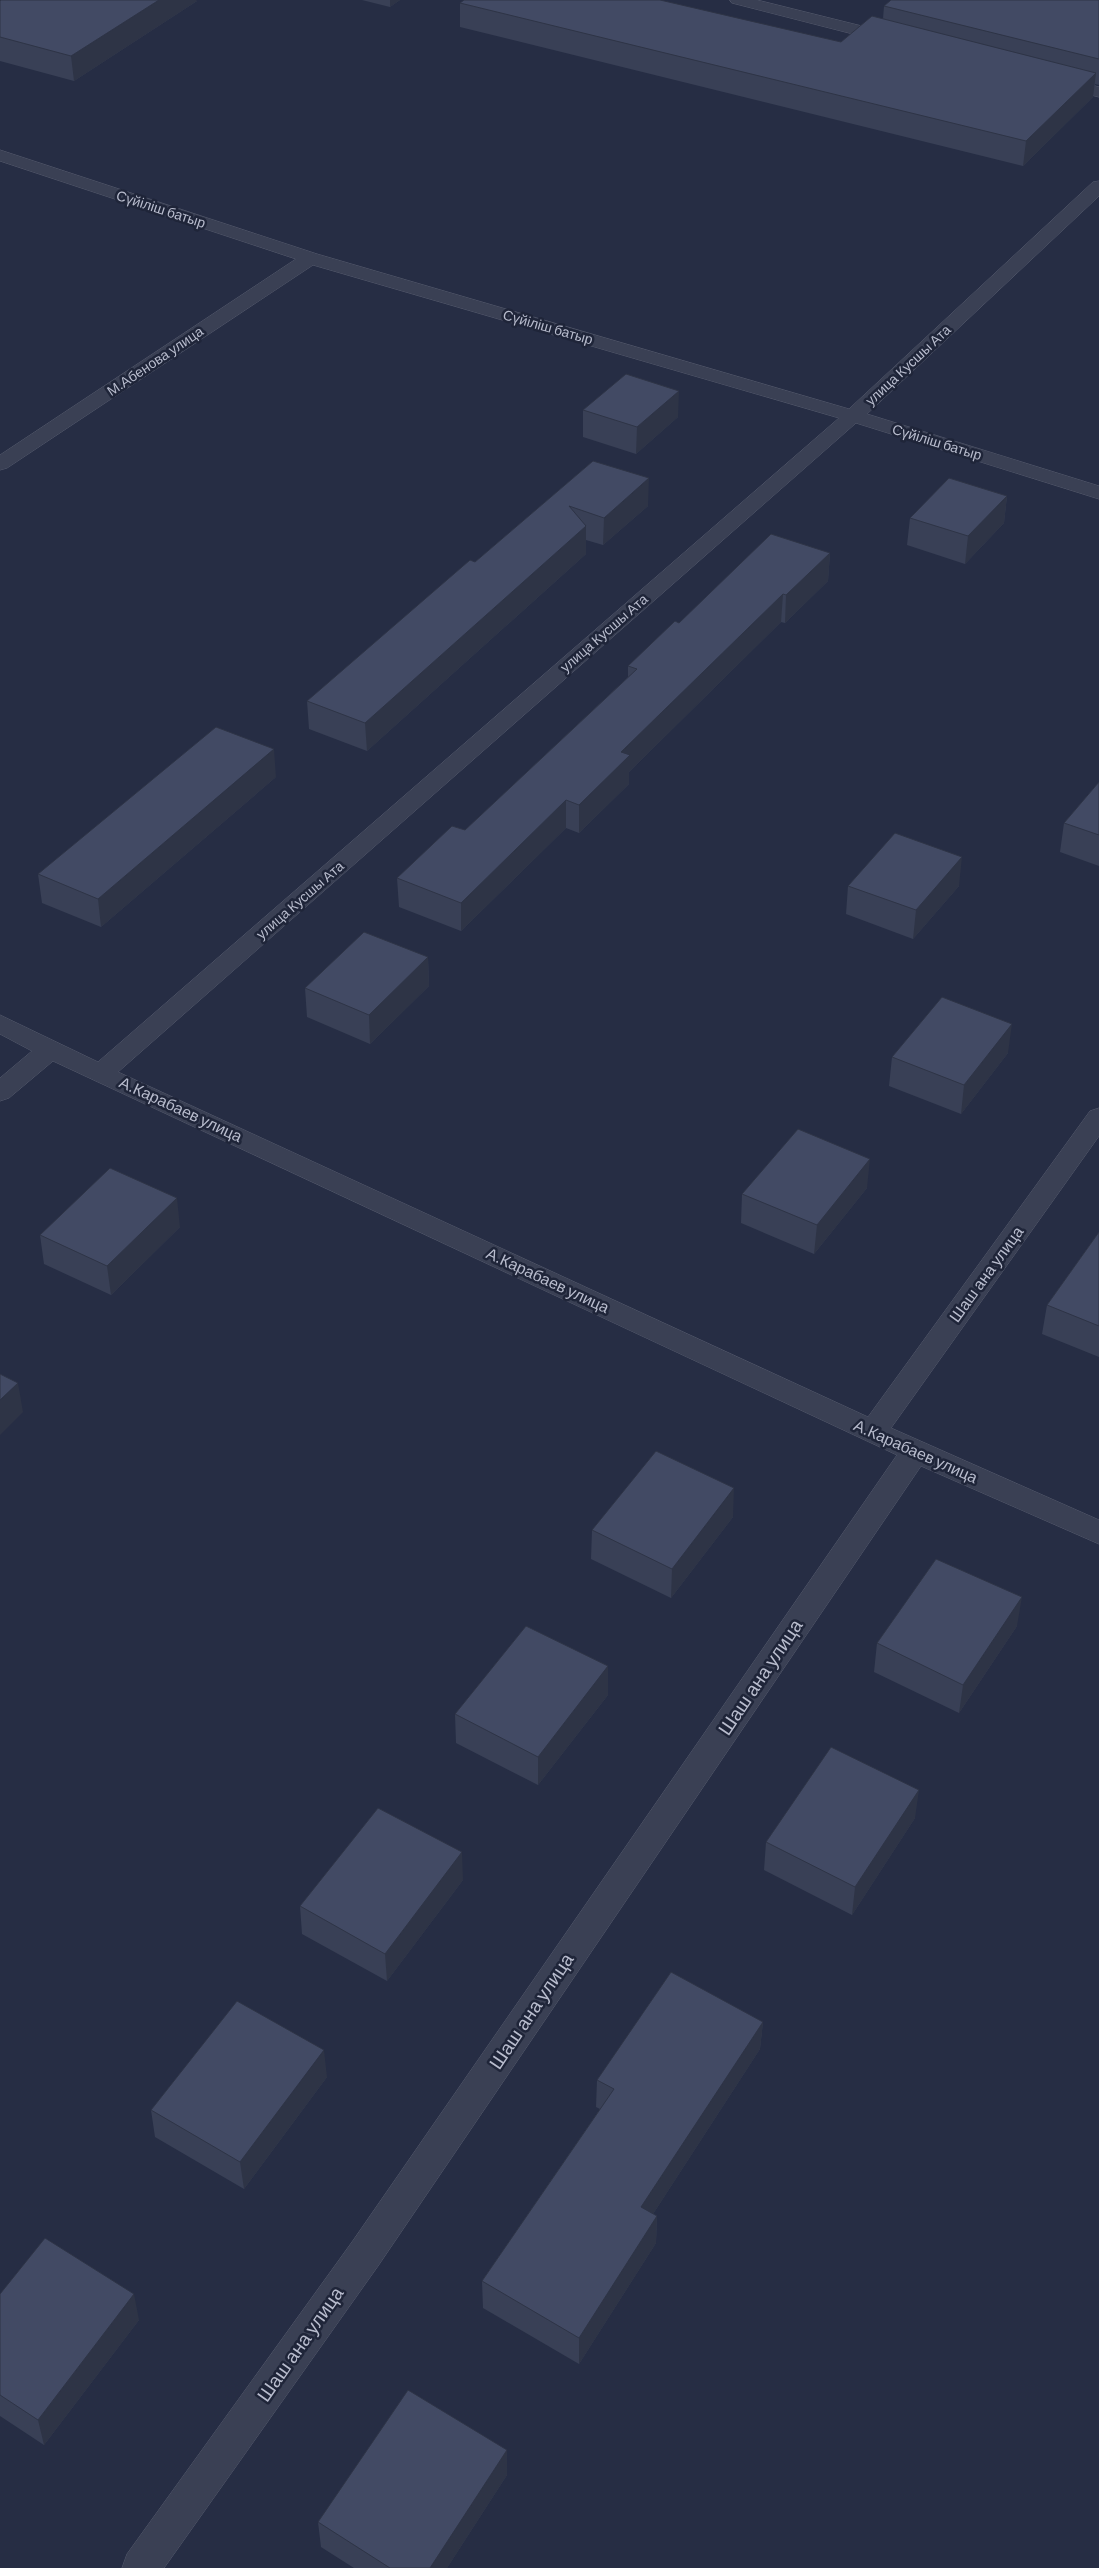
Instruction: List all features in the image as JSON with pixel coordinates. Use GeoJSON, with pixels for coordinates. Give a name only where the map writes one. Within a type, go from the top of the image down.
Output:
{"type":"FeatureCollection","features":[{"type":"Feature","properties":{"kind":"street"},"geometry":{"type":"LineString","coordinates":[[738,0],[909,44]]}},
{"type":"Feature","properties":{"kind":"street"},"geometry":{"type":"LineString","coordinates":[[1042,77],[1099,92]]}},
{"type":"Feature","properties":{"kind":"street","name":"Сүйіліш батыр"},"geometry":{"type":"LineString","coordinates":[[0,155],[310,258],[853,416],[1099,492]]}},
{"type":"Feature","properties":{"kind":"street","name":"улица Кусшы Ата"},"geometry":{"type":"LineString","coordinates":[[102,1072],[853,416],[1099,186]]}},
{"type":"Feature","properties":{"kind":"street","name":"М.Абенова улица"},"geometry":{"type":"LineString","coordinates":[[0,464],[310,258]]}},
{"type":"Feature","properties":{"kind":"street","name":"А.Карабаев улица"},"geometry":{"type":"LineString","coordinates":[[0,1023],[50,1050],[102,1072],[872,1432],[1099,1533]]}},
{"type":"Feature","properties":{"kind":"street"},"geometry":{"type":"LineString","coordinates":[[0,1092],[50,1050]]}},
{"type":"Feature","properties":{"kind":"street","name":"Шаш ана улица"},"geometry":{"type":"LineString","coordinates":[[872,1432],[1099,1117]]}},
{"type":"Feature","properties":{"kind":"street","name":"Шаш ана улица"},"geometry":{"type":"LineString","coordinates":[[141,2568],[365,2254],[915,1451]]}},
{"type":"Feature","properties":{"kind":"building"},"geometry":{"type":"Polygon","coordinates":[[[1,0],[159,0],[71,56],[0,37],[1,0]]]}},
{"type":"Feature","properties":{"kind":"building"},"geometry":{"type":"Polygon","coordinates":[[[464,0],[660,0],[841,42],[872,16],[1096,73],[1026,141],[460,3],[464,0]]]}},
{"type":"Feature","properties":{"kind":"building"},"geometry":{"type":"Polygon","coordinates":[[[891,0],[1099,0],[1099,59],[884,6],[891,0]]]}},
{"type":"Feature","properties":{"kind":"building"},"geometry":{"type":"Polygon","coordinates":[[[626,374],[679,391],[637,427],[583,410],[626,374]]]}},
{"type":"Feature","properties":{"kind":"building"},"geometry":{"type":"Polygon","coordinates":[[[593,461],[649,478],[604,518],[569,506],[586,526],[365,723],[307,701],[470,560],[475,562],[593,461]]]}},
{"type":"Feature","properties":{"kind":"building"},"geometry":{"type":"Polygon","coordinates":[[[949,478],[1007,496],[968,536],[910,518],[949,478]]]}},
{"type":"Feature","properties":{"kind":"building"},"geometry":{"type":"Polygon","coordinates":[[[771,534],[830,553],[786,595],[783,594],[621,752],[630,755],[579,805],[566,800],[461,903],[397,878],[452,826],[465,830],[637,669],[628,666],[675,621],[679,623],[771,534]]]}},
{"type":"Feature","properties":{"kind":"building"},"geometry":{"type":"Polygon","coordinates":[[[216,727],[274,749],[98,899],[38,874],[216,727]]]}},
{"type":"Feature","properties":{"kind":"building"},"geometry":{"type":"Polygon","coordinates":[[[1099,782],[1099,835],[1064,823],[1099,782]]]}},
{"type":"Feature","properties":{"kind":"building"},"geometry":{"type":"Polygon","coordinates":[[[895,833],[962,857],[916,910],[848,886],[895,833]]]}},
{"type":"Feature","properties":{"kind":"building"},"geometry":{"type":"Polygon","coordinates":[[[364,932],[428,957],[369,1015],[305,988],[364,932]]]}},
{"type":"Feature","properties":{"kind":"building"},"geometry":{"type":"Polygon","coordinates":[[[942,997],[1012,1024],[964,1085],[892,1057],[942,997]]]}},
{"type":"Feature","properties":{"kind":"building"},"geometry":{"type":"Polygon","coordinates":[[[798,1129],[870,1159],[817,1225],[742,1194],[798,1129]]]}},
{"type":"Feature","properties":{"kind":"building"},"geometry":{"type":"Polygon","coordinates":[[[110,1168],[177,1198],[107,1266],[40,1235],[110,1168]]]}},
{"type":"Feature","properties":{"kind":"building"},"geometry":{"type":"Polygon","coordinates":[[[1099,1232],[1099,1326],[1047,1305],[1099,1232]]]}},
{"type":"Feature","properties":{"kind":"building"},"geometry":{"type":"Polygon","coordinates":[[[0,1374],[18,1383],[0,1400],[0,1374]]]}},
{"type":"Feature","properties":{"kind":"building"},"geometry":{"type":"Polygon","coordinates":[[[656,1451],[734,1488],[672,1569],[592,1530],[656,1451]]]}},
{"type":"Feature","properties":{"kind":"building"},"geometry":{"type":"Polygon","coordinates":[[[936,1559],[1022,1597],[963,1685],[877,1643],[936,1559]]]}},
{"type":"Feature","properties":{"kind":"building"},"geometry":{"type":"Polygon","coordinates":[[[526,1626],[608,1666],[538,1757],[455,1714],[526,1626]]]}},
{"type":"Feature","properties":{"kind":"building"},"geometry":{"type":"Polygon","coordinates":[[[831,1747],[919,1790],[855,1887],[766,1842],[831,1747]]]}},
{"type":"Feature","properties":{"kind":"building"},"geometry":{"type":"Polygon","coordinates":[[[378,1808],[462,1852],[385,1954],[300,1906],[378,1808]]]}},
{"type":"Feature","properties":{"kind":"building"},"geometry":{"type":"Polygon","coordinates":[[[671,1972],[763,2022],[641,2207],[657,2216],[579,2338],[482,2281],[614,2089],[597,2080],[671,1972]]]}},
{"type":"Feature","properties":{"kind":"building"},"geometry":{"type":"Polygon","coordinates":[[[237,2001],[324,2050],[240,2162],[151,2110],[237,2001]]]}},
{"type":"Feature","properties":{"kind":"building"},"geometry":{"type":"Polygon","coordinates":[[[45,2238],[134,2294],[38,2420],[0,2395],[0,2294],[45,2238]]]}},
{"type":"Feature","properties":{"kind":"building"},"geometry":{"type":"Polygon","coordinates":[[[408,2390],[507,2450],[430,2568],[390,2568],[318,2522],[408,2390]]]}}]}
